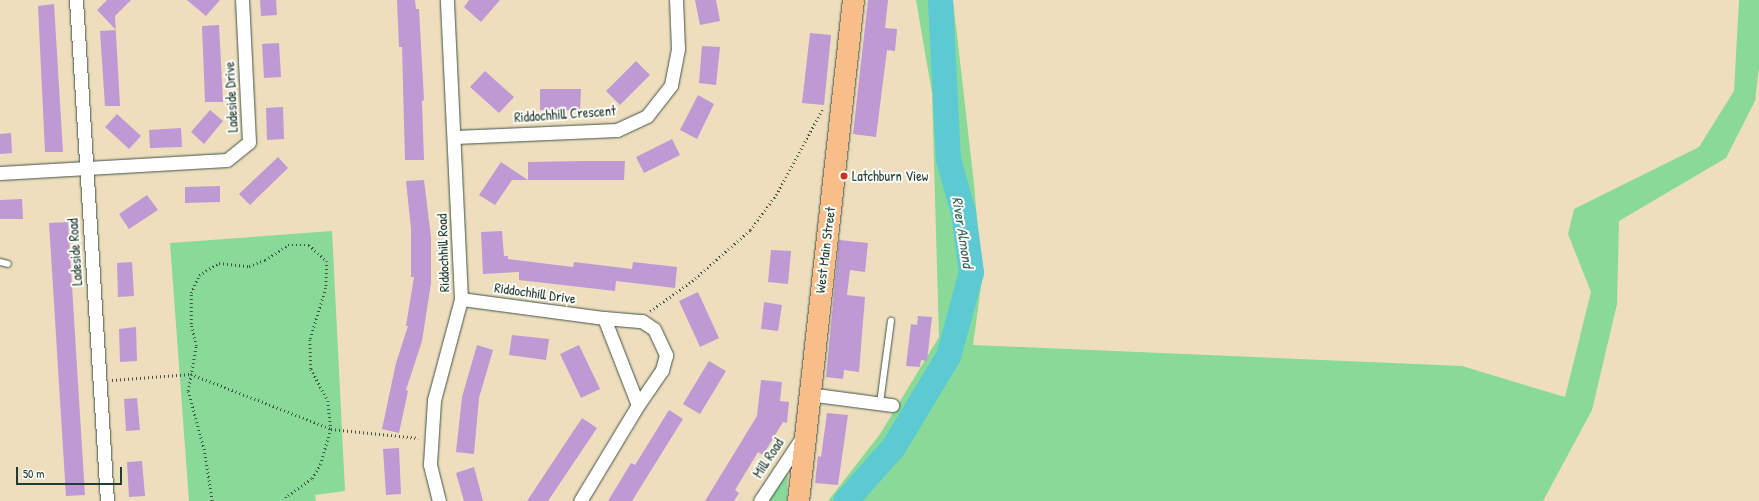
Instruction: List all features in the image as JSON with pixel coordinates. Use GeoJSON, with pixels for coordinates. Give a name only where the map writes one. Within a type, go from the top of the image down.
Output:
{"type":"FeatureCollection","features":[{"type":"Feature","properties":{"kind":"main road","name":"West Main Street"},"geometry":{"type":"LineString","coordinates":[[798,501],[808,394],[853,0]]}},
{"type":"Feature","properties":{"kind":"street","name":"Ladeside Road"},"geometry":{"type":"LineString","coordinates":[[76,0],[85,168],[107,501]]}},
{"type":"Feature","properties":{"kind":"street","name":"Ladeside Drive"},"geometry":{"type":"LineString","coordinates":[[85,168],[227,160],[249,142],[242,0]]}},
{"type":"Feature","properties":{"kind":"street","name":"Riddochhill Road"},"geometry":{"type":"LineString","coordinates":[[438,501],[430,464],[434,400],[461,299],[455,137],[447,0]]}},
{"type":"Feature","properties":{"kind":"street","name":"Riddochhill Crescent"},"geometry":{"type":"LineString","coordinates":[[455,137],[617,130],[647,116],[671,85],[678,49],[676,0]]}},
{"type":"Feature","properties":{"kind":"street"},"geometry":{"type":"LineString","coordinates":[[0,173],[85,168]]}},
{"type":"Feature","properties":{"kind":"street","name":"Riddochhill Drive"},"geometry":{"type":"LineString","coordinates":[[461,299],[604,318],[642,321]]}},
{"type":"Feature","properties":{"kind":"street"},"geometry":{"type":"LineString","coordinates":[[604,318],[638,404]]}},
{"type":"Feature","properties":{"kind":"street"},"geometry":{"type":"LineString","coordinates":[[580,501],[638,404],[662,370],[666,355],[654,329],[642,321]]}},
{"type":"Feature","properties":{"kind":"street"},"geometry":{"type":"LineString","coordinates":[[808,394],[886,404]]}},
{"type":"Feature","properties":{"kind":"street","name":"Mill Road"},"geometry":{"type":"LineString","coordinates":[[760,501],[804,433]]}},
{"type":"Feature","properties":{"kind":"lane"},"geometry":{"type":"LineString","coordinates":[[0,262],[8,264]]}},
{"type":"Feature","properties":{"kind":"lane"},"geometry":{"type":"LineString","coordinates":[[886,404],[891,321]]}},
{"type":"Feature","properties":{"kind":"path"},"geometry":{"type":"LineString","coordinates":[[642,321],[644,316],[692,281],[750,230],[776,195],[818,115],[827,104]]}},
{"type":"Feature","properties":{"kind":"path"},"geometry":{"type":"LineString","coordinates":[[212,501],[204,450],[190,405],[188,391],[196,346],[191,324],[191,293],[199,275],[219,264],[249,266],[265,260],[288,245],[308,245],[327,261],[326,288],[310,340],[311,369],[328,401],[331,430],[321,464],[312,479],[286,497],[286,501]]}},
{"type":"Feature","properties":{"kind":"path"},"geometry":{"type":"LineString","coordinates":[[99,381],[191,374],[331,430],[432,440]]}},
{"type":"Feature","properties":{"kind":"green space"},"geometry":{"type":"Polygon","coordinates":[[[916,0],[953,0],[974,184],[982,279],[973,345],[1462,366],[1565,397],[1591,292],[1568,234],[1574,209],[1699,147],[1734,91],[1739,0],[1759,0],[1759,67],[1755,101],[1726,158],[1619,221],[1617,304],[1592,410],[1543,501],[828,501],[880,434],[939,337],[932,93],[916,0]]]}},
{"type":"Feature","properties":{"kind":"green space"},"geometry":{"type":"Polygon","coordinates":[[[332,231],[345,491],[315,495],[316,501],[189,501],[170,243],[332,231]]]}},
{"type":"Feature","properties":{"kind":"green space"},"geometry":{"type":"Polygon","coordinates":[[[788,467],[787,501],[767,501],[788,467]]]}},
{"type":"Feature","properties":{"kind":"building"},"geometry":{"type":"Polygon","coordinates":[[[107,0],[131,0],[115,16],[116,30],[97,10],[107,0]]]}},
{"type":"Feature","properties":{"kind":"building"},"geometry":{"type":"Polygon","coordinates":[[[187,0],[220,0],[206,16],[187,0]]]}},
{"type":"Feature","properties":{"kind":"building"},"geometry":{"type":"Polygon","coordinates":[[[260,0],[276,0],[277,15],[261,16],[260,0]]]}},
{"type":"Feature","properties":{"kind":"building"},"geometry":{"type":"Polygon","coordinates":[[[397,0],[415,0],[416,9],[419,9],[424,100],[422,101],[424,160],[405,160],[402,47],[399,47],[397,0]]]}},
{"type":"Feature","properties":{"kind":"building"},"geometry":{"type":"Polygon","coordinates":[[[469,0],[500,0],[481,22],[464,7],[469,0]]]}},
{"type":"Feature","properties":{"kind":"building"},"geometry":{"type":"Polygon","coordinates":[[[695,0],[716,0],[720,21],[700,25],[695,0]]]}},
{"type":"Feature","properties":{"kind":"building"},"geometry":{"type":"Polygon","coordinates":[[[868,0],[888,0],[885,28],[897,29],[895,51],[887,50],[876,137],[853,134],[868,0]]]}},
{"type":"Feature","properties":{"kind":"building"},"geometry":{"type":"Polygon","coordinates":[[[54,4],[63,152],[45,152],[38,6],[54,4]]]}},
{"type":"Feature","properties":{"kind":"building"},"geometry":{"type":"Polygon","coordinates":[[[219,25],[223,102],[205,102],[202,26],[219,25]]]}},
{"type":"Feature","properties":{"kind":"building"},"geometry":{"type":"Polygon","coordinates":[[[116,30],[120,106],[105,106],[100,31],[116,30]]]}},
{"type":"Feature","properties":{"kind":"building"},"geometry":{"type":"Polygon","coordinates":[[[810,33],[831,35],[824,105],[802,103],[810,33]]]}},
{"type":"Feature","properties":{"kind":"building"},"geometry":{"type":"Polygon","coordinates":[[[279,43],[281,77],[264,78],[262,44],[279,43]]]}},
{"type":"Feature","properties":{"kind":"building"},"geometry":{"type":"Polygon","coordinates":[[[702,46],[720,47],[716,85],[699,83],[702,46]]]}},
{"type":"Feature","properties":{"kind":"building"},"geometry":{"type":"Polygon","coordinates":[[[636,61],[650,75],[620,105],[606,91],[636,61]]]}},
{"type":"Feature","properties":{"kind":"building"},"geometry":{"type":"Polygon","coordinates":[[[485,71],[514,97],[499,113],[470,87],[485,71]]]}},
{"type":"Feature","properties":{"kind":"building"},"geometry":{"type":"Polygon","coordinates":[[[540,89],[581,89],[580,110],[540,110],[540,89]]]}},
{"type":"Feature","properties":{"kind":"building"},"geometry":{"type":"Polygon","coordinates":[[[698,95],[714,104],[697,139],[680,130],[698,95]]]}},
{"type":"Feature","properties":{"kind":"building"},"geometry":{"type":"Polygon","coordinates":[[[283,107],[284,139],[267,140],[266,108],[283,107]]]}},
{"type":"Feature","properties":{"kind":"building"},"geometry":{"type":"Polygon","coordinates":[[[210,110],[223,121],[204,144],[191,132],[210,110]]]}},
{"type":"Feature","properties":{"kind":"building"},"geometry":{"type":"Polygon","coordinates":[[[117,114],[141,136],[129,149],[105,127],[117,114]]]}},
{"type":"Feature","properties":{"kind":"building"},"geometry":{"type":"Polygon","coordinates":[[[181,128],[182,147],[150,148],[149,130],[181,128]]]}},
{"type":"Feature","properties":{"kind":"building"},"geometry":{"type":"Polygon","coordinates":[[[11,133],[12,153],[0,154],[0,134],[11,133]]]}},
{"type":"Feature","properties":{"kind":"building"},"geometry":{"type":"Polygon","coordinates":[[[672,139],[680,155],[644,173],[636,157],[672,139]]]}},
{"type":"Feature","properties":{"kind":"building"},"geometry":{"type":"Polygon","coordinates":[[[278,157],[288,168],[250,205],[239,194],[278,157]]]}},
{"type":"Feature","properties":{"kind":"building"},"geometry":{"type":"Polygon","coordinates":[[[625,161],[624,180],[528,180],[528,162],[625,161]]]}},
{"type":"Feature","properties":{"kind":"building"},"geometry":{"type":"Polygon","coordinates":[[[501,162],[528,180],[512,180],[495,205],[479,195],[501,162]]]}},
{"type":"Feature","properties":{"kind":"building"},"geometry":{"type":"Polygon","coordinates":[[[424,180],[431,237],[431,283],[422,341],[406,390],[408,391],[399,433],[382,429],[396,363],[408,326],[406,326],[414,277],[411,277],[411,229],[406,181],[424,180]]]}},
{"type":"Feature","properties":{"kind":"building"},"geometry":{"type":"Polygon","coordinates":[[[220,186],[220,202],[185,203],[185,187],[220,186]]]}},
{"type":"Feature","properties":{"kind":"building"},"geometry":{"type":"Polygon","coordinates":[[[147,195],[158,210],[129,229],[119,214],[147,195]]]}},
{"type":"Feature","properties":{"kind":"building"},"geometry":{"type":"Polygon","coordinates":[[[22,199],[23,219],[0,219],[0,200],[22,199]]]}},
{"type":"Feature","properties":{"kind":"building"},"geometry":{"type":"Polygon","coordinates":[[[68,222],[85,495],[66,496],[49,223],[68,222]]]}},
{"type":"Feature","properties":{"kind":"building"},"geometry":{"type":"Polygon","coordinates":[[[502,231],[504,256],[508,256],[508,259],[573,267],[574,262],[632,269],[633,262],[677,267],[675,288],[616,281],[615,291],[519,280],[519,272],[483,274],[481,232],[502,231]]]}},
{"type":"Feature","properties":{"kind":"building"},"geometry":{"type":"Polygon","coordinates":[[[839,240],[868,243],[865,272],[850,270],[847,295],[865,297],[859,372],[844,370],[843,379],[826,377],[839,240]]]}},
{"type":"Feature","properties":{"kind":"building"},"geometry":{"type":"Polygon","coordinates":[[[771,250],[791,251],[788,284],[768,282],[771,250]]]}},
{"type":"Feature","properties":{"kind":"building"},"geometry":{"type":"Polygon","coordinates":[[[132,262],[134,296],[118,297],[117,263],[132,262]]]}},
{"type":"Feature","properties":{"kind":"building"},"geometry":{"type":"Polygon","coordinates":[[[698,292],[719,338],[700,347],[679,301],[698,292]]]}},
{"type":"Feature","properties":{"kind":"building"},"geometry":{"type":"Polygon","coordinates":[[[764,302],[782,305],[778,331],[761,329],[764,302]]]}},
{"type":"Feature","properties":{"kind":"building"},"geometry":{"type":"Polygon","coordinates":[[[918,316],[932,317],[927,361],[921,360],[920,367],[906,366],[911,324],[917,325],[918,316]]]}},
{"type":"Feature","properties":{"kind":"building"},"geometry":{"type":"Polygon","coordinates":[[[136,327],[137,361],[120,362],[119,329],[136,327]]]}},
{"type":"Feature","properties":{"kind":"building"},"geometry":{"type":"Polygon","coordinates":[[[512,335],[549,339],[546,360],[509,355],[512,335]]]}},
{"type":"Feature","properties":{"kind":"building"},"geometry":{"type":"Polygon","coordinates":[[[477,345],[493,350],[479,398],[474,454],[456,452],[462,397],[477,345]]]}},
{"type":"Feature","properties":{"kind":"building"},"geometry":{"type":"Polygon","coordinates":[[[579,345],[600,389],[581,398],[560,354],[579,345]]]}},
{"type":"Feature","properties":{"kind":"building"},"geometry":{"type":"Polygon","coordinates":[[[709,361],[726,371],[700,414],[683,404],[709,361]]]}},
{"type":"Feature","properties":{"kind":"building"},"geometry":{"type":"Polygon","coordinates":[[[761,380],[782,382],[780,401],[789,402],[787,423],[783,422],[763,455],[758,452],[735,490],[739,493],[734,501],[705,501],[757,416],[761,380]]]}},
{"type":"Feature","properties":{"kind":"building"},"geometry":{"type":"Polygon","coordinates":[[[137,398],[140,430],[126,431],[124,399],[137,398]]]}},
{"type":"Feature","properties":{"kind":"building"},"geometry":{"type":"Polygon","coordinates":[[[669,410],[683,419],[632,501],[608,501],[631,463],[635,465],[669,410]]]}},
{"type":"Feature","properties":{"kind":"building"},"geometry":{"type":"Polygon","coordinates":[[[827,413],[848,415],[838,485],[815,483],[818,456],[821,457],[827,413]]]}},
{"type":"Feature","properties":{"kind":"building"},"geometry":{"type":"Polygon","coordinates":[[[582,418],[597,428],[548,501],[527,501],[582,418]]]}},
{"type":"Feature","properties":{"kind":"building"},"geometry":{"type":"Polygon","coordinates":[[[399,448],[401,494],[386,495],[383,449],[399,448]]]}},
{"type":"Feature","properties":{"kind":"building"},"geometry":{"type":"Polygon","coordinates":[[[142,461],[145,496],[129,497],[127,462],[142,461]]]}},
{"type":"Feature","properties":{"kind":"building"},"geometry":{"type":"Polygon","coordinates":[[[474,467],[483,501],[464,501],[456,473],[474,467]]]}},
{"type":"Feature","properties":{"kind":"waterway","name":"River Almond"},"geometry":{"type":"LineString","coordinates":[[845,501],[893,447],[948,356],[971,272],[963,212],[948,159],[940,0]]}},
{"type":"Feature","properties":{"kind":"place","name":"Latchburn View"},"geometry":{"type":"Point","coordinates":[844,176]}}]}
